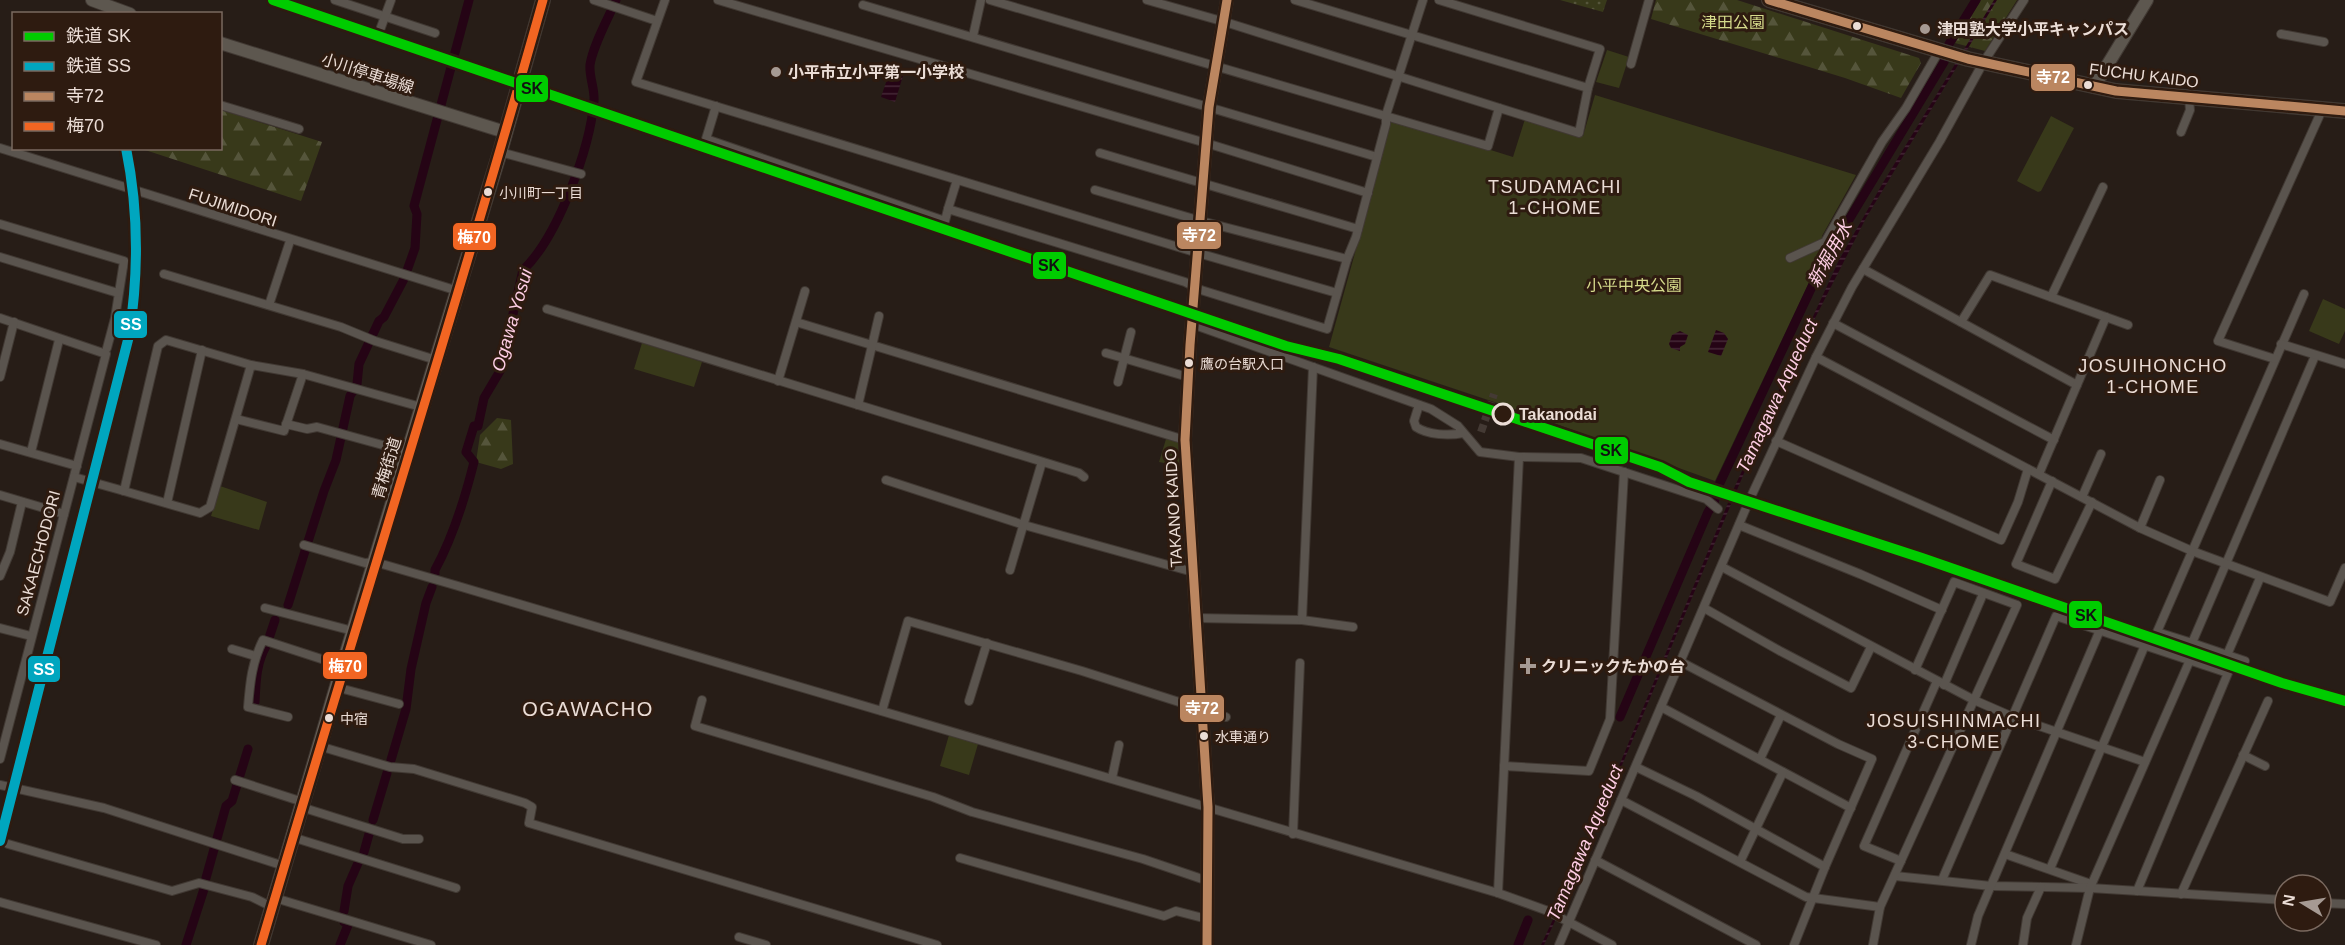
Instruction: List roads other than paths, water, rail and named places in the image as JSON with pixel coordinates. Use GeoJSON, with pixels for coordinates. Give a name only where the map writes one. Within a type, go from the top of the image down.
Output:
{"type":"FeatureCollection","features":[{"type":"Feature","properties":{"kind":"main road","name":"青梅街道"},"geometry":{"type":"LineString","coordinates":[[261,945],[336,687],[500,152],[543,0]]}},
{"type":"Feature","properties":{"kind":"main road","name":"FUCHU KAIDO"},"geometry":{"type":"LineString","coordinates":[[1769,0],[1983,63],[2094,87],[2133,94],[2345,111]]}},
{"type":"Feature","properties":{"kind":"street"},"geometry":{"type":"LineString","coordinates":[[92,0],[125,12]]}},
{"type":"Feature","properties":{"kind":"street"},"geometry":{"type":"LineString","coordinates":[[335,0],[435,33]]}},
{"type":"Feature","properties":{"kind":"street"},"geometry":{"type":"LineString","coordinates":[[380,30],[392,0]]}},
{"type":"Feature","properties":{"kind":"street"},"geometry":{"type":"LineString","coordinates":[[594,0],[657,21]]}},
{"type":"Feature","properties":{"kind":"street"},"geometry":{"type":"LineString","coordinates":[[664,0],[636,82],[1198,254],[1337,293]]}},
{"type":"Feature","properties":{"kind":"street"},"geometry":{"type":"LineString","coordinates":[[718,0],[1206,143],[1368,193]]}},
{"type":"Feature","properties":{"kind":"street"},"geometry":{"type":"LineString","coordinates":[[973,36],[981,0]]}},
{"type":"Feature","properties":{"kind":"street"},"geometry":{"type":"LineString","coordinates":[[990,0],[1488,146],[1499,108]]}},
{"type":"Feature","properties":{"kind":"street"},"geometry":{"type":"LineString","coordinates":[[1147,0],[1225,22],[1579,133],[1588,88],[1600,49],[1439,0]]}},
{"type":"Feature","properties":{"kind":"street","name":"TAKANO KAIDO"},"geometry":{"type":"LineString","coordinates":[[1207,945],[1208,807],[1185,440],[1209,107],[1227,0]]}},
{"type":"Feature","properties":{"kind":"street"},"geometry":{"type":"LineString","coordinates":[[1295,0],[1588,88]]}},
{"type":"Feature","properties":{"kind":"street"},"geometry":{"type":"LineString","coordinates":[[948,209],[1327,329],[1368,193],[1386,124],[1386,116],[1423,0]]}},
{"type":"Feature","properties":{"kind":"street"},"geometry":{"type":"LineString","coordinates":[[1631,64],[1649,0]]}},
{"type":"Feature","properties":{"kind":"street"},"geometry":{"type":"LineString","coordinates":[[1559,945],[1722,567],[1739,520],[1816,357],[1863,269],[1940,141],[1983,63],[2024,0]]}},
{"type":"Feature","properties":{"kind":"street"},"geometry":{"type":"LineString","coordinates":[[2094,87],[2147,0]]}},
{"type":"Feature","properties":{"kind":"street"},"geometry":{"type":"LineString","coordinates":[[863,5],[1377,157]]}},
{"type":"Feature","properties":{"kind":"street"},"geometry":{"type":"LineString","coordinates":[[2281,34],[2324,42]]}},
{"type":"Feature","properties":{"kind":"street","name":"小川停車場線"},"geometry":{"type":"LineString","coordinates":[[222,45],[505,132]]}},
{"type":"Feature","properties":{"kind":"street"},"geometry":{"type":"LineString","coordinates":[[1790,258],[1825,243],[1882,142],[1950,54]]}},
{"type":"Feature","properties":{"kind":"street"},"geometry":{"type":"LineString","coordinates":[[2181,132],[2190,110],[2189,99]]}},
{"type":"Feature","properties":{"kind":"street"},"geometry":{"type":"LineString","coordinates":[[222,106],[298,129]]}},
{"type":"Feature","properties":{"kind":"street"},"geometry":{"type":"LineString","coordinates":[[716,106],[706,139],[945,221],[957,180]]}},
{"type":"Feature","properties":{"kind":"street"},"geometry":{"type":"LineString","coordinates":[[2274,359],[2218,340],[2322,110]]}},
{"type":"Feature","properties":{"kind":"street","name":"FUJIMIDORI"},"geometry":{"type":"LineString","coordinates":[[0,148],[290,241],[458,291]]}},
{"type":"Feature","properties":{"kind":"street"},"geometry":{"type":"LineString","coordinates":[[500,152],[577,173]]}},
{"type":"Feature","properties":{"kind":"street"},"geometry":{"type":"LineString","coordinates":[[1100,153],[1358,229]]}},
{"type":"Feature","properties":{"kind":"street"},"geometry":{"type":"LineString","coordinates":[[2051,297],[2103,187]]}},
{"type":"Feature","properties":{"kind":"street"},"geometry":{"type":"LineString","coordinates":[[1095,190],[1201,221],[1347,259]]}},
{"type":"Feature","properties":{"kind":"street","name":"SAKAECHODORI"},"geometry":{"type":"LineString","coordinates":[[0,225],[124,261],[115,318],[0,759]]}},
{"type":"Feature","properties":{"kind":"street"},"geometry":{"type":"LineString","coordinates":[[269,305],[290,241]]}},
{"type":"Feature","properties":{"kind":"street"},"geometry":{"type":"LineString","coordinates":[[0,257],[118,293]]}},
{"type":"Feature","properties":{"kind":"street"},"geometry":{"type":"LineString","coordinates":[[1863,269],[2077,385]]}},
{"type":"Feature","properties":{"kind":"street"},"geometry":{"type":"LineString","coordinates":[[164,274],[340,327],[372,340],[436,360]]}},
{"type":"Feature","properties":{"kind":"street"},"geometry":{"type":"LineString","coordinates":[[1961,322],[1989,274],[2128,325]]}},
{"type":"Feature","properties":{"kind":"street"},"geometry":{"type":"LineString","coordinates":[[778,381],[805,291]]}},
{"type":"Feature","properties":{"kind":"street"},"geometry":{"type":"LineString","coordinates":[[2245,662],[2157,632],[2304,294]]}},
{"type":"Feature","properties":{"kind":"street"},"geometry":{"type":"LineString","coordinates":[[546,309],[1079,473],[1084,477]]}},
{"type":"Feature","properties":{"kind":"street"},"geometry":{"type":"LineString","coordinates":[[858,405],[879,315]]}},
{"type":"Feature","properties":{"kind":"street"},"geometry":{"type":"LineString","coordinates":[[2039,474],[2106,317]]}},
{"type":"Feature","properties":{"kind":"street"},"geometry":{"type":"LineString","coordinates":[[0,318],[59,340],[106,351]]}},
{"type":"Feature","properties":{"kind":"street"},"geometry":{"type":"LineString","coordinates":[[0,376],[14,322]]}},
{"type":"Feature","properties":{"kind":"street"},"geometry":{"type":"LineString","coordinates":[[796,322],[1185,440]]}},
{"type":"Feature","properties":{"kind":"street"},"geometry":{"type":"LineString","coordinates":[[1833,323],[2054,440]]}},
{"type":"Feature","properties":{"kind":"street"},"geometry":{"type":"LineString","coordinates":[[1192,324],[1431,409],[1458,426],[1480,452],[1519,457],[1581,458],[1706,499],[1717,509]]}},
{"type":"Feature","properties":{"kind":"street"},"geometry":{"type":"LineString","coordinates":[[1118,382],[1131,332]]}},
{"type":"Feature","properties":{"kind":"street"},"geometry":{"type":"LineString","coordinates":[[31,452],[59,340]]}},
{"type":"Feature","properties":{"kind":"street"},"geometry":{"type":"LineString","coordinates":[[124,491],[158,346],[166,340],[251,365],[303,374],[421,407]]}},
{"type":"Feature","properties":{"kind":"street"},"geometry":{"type":"LineString","coordinates":[[2281,344],[2345,364]]}},
{"type":"Feature","properties":{"kind":"street"},"geometry":{"type":"LineString","coordinates":[[166,503],[202,350]]}},
{"type":"Feature","properties":{"kind":"street"},"geometry":{"type":"LineString","coordinates":[[1107,353],[1188,377]]}},
{"type":"Feature","properties":{"kind":"street"},"geometry":{"type":"LineString","coordinates":[[2192,643],[2315,356]]}},
{"type":"Feature","properties":{"kind":"street"},"geometry":{"type":"LineString","coordinates":[[1816,357],[2140,528],[2192,551],[2330,602],[2345,568]]}},
{"type":"Feature","properties":{"kind":"street"},"geometry":{"type":"LineString","coordinates":[[74,477],[200,513],[210,507],[251,365]]}},
{"type":"Feature","properties":{"kind":"street"},"geometry":{"type":"LineString","coordinates":[[1302,620],[1313,367]]}},
{"type":"Feature","properties":{"kind":"street"},"geometry":{"type":"LineString","coordinates":[[236,419],[284,431],[303,374]]}},
{"type":"Feature","properties":{"kind":"street"},"geometry":{"type":"LineString","coordinates":[[1419,405],[1414,421],[1416,427],[1453,435],[1463,433]]}},
{"type":"Feature","properties":{"kind":"street"},"geometry":{"type":"LineString","coordinates":[[286,424],[307,429],[317,427],[408,452]]}},
{"type":"Feature","properties":{"kind":"street"},"geometry":{"type":"LineString","coordinates":[[1776,441],[2001,540],[2018,502],[2028,469]]}},
{"type":"Feature","properties":{"kind":"street"},"geometry":{"type":"LineString","coordinates":[[0,444],[77,466]]}},
{"type":"Feature","properties":{"kind":"street"},"geometry":{"type":"LineString","coordinates":[[2082,497],[2101,454]]}},
{"type":"Feature","properties":{"kind":"street"},"geometry":{"type":"LineString","coordinates":[[1497,893],[1519,457]]}},
{"type":"Feature","properties":{"kind":"street"},"geometry":{"type":"LineString","coordinates":[[1011,570],[1042,462]]}},
{"type":"Feature","properties":{"kind":"street"},"geometry":{"type":"LineString","coordinates":[[1504,766],[1589,771],[1610,720],[1624,472]]}},
{"type":"Feature","properties":{"kind":"street"},"geometry":{"type":"LineString","coordinates":[[886,480],[1024,525],[1193,572]]}},
{"type":"Feature","properties":{"kind":"street"},"geometry":{"type":"LineString","coordinates":[[2140,528],[2160,480]]}},
{"type":"Feature","properties":{"kind":"street"},"geometry":{"type":"LineString","coordinates":[[2052,481],[2016,564],[2055,579],[2092,502]]}},
{"type":"Feature","properties":{"kind":"street"},"geometry":{"type":"LineString","coordinates":[[0,495],[64,514]]}},
{"type":"Feature","properties":{"kind":"street"},"geometry":{"type":"LineString","coordinates":[[0,576],[10,552],[22,502]]}},
{"type":"Feature","properties":{"kind":"street"},"geometry":{"type":"LineString","coordinates":[[1739,520],[1942,610]]}},
{"type":"Feature","properties":{"kind":"street"},"geometry":{"type":"LineString","coordinates":[[307,546],[365,563],[375,562],[1497,893],[1548,911],[1612,945]]}},
{"type":"Feature","properties":{"kind":"street"},"geometry":{"type":"LineString","coordinates":[[1722,567],[1974,700],[2013,717],[2145,762]]}},
{"type":"Feature","properties":{"kind":"street"},"geometry":{"type":"LineString","coordinates":[[2227,655],[2260,578]]}},
{"type":"Feature","properties":{"kind":"street"},"geometry":{"type":"LineString","coordinates":[[1873,945],[1880,907],[2017,605],[1954,582],[1915,670]]}},
{"type":"Feature","properties":{"kind":"street"},"geometry":{"type":"LineString","coordinates":[[1901,861],[1864,846],[1983,594]]}},
{"type":"Feature","properties":{"kind":"street"},"geometry":{"type":"LineString","coordinates":[[265,608],[353,631]]}},
{"type":"Feature","properties":{"kind":"street"},"geometry":{"type":"LineString","coordinates":[[1704,608],[1851,688],[1872,647]]}},
{"type":"Feature","properties":{"kind":"street"},"geometry":{"type":"LineString","coordinates":[[1942,880],[2056,616],[2228,673],[2136,891]]}},
{"type":"Feature","properties":{"kind":"street"},"geometry":{"type":"LineString","coordinates":[[1196,618],[1302,620],[1353,627]]}},
{"type":"Feature","properties":{"kind":"street"},"geometry":{"type":"LineString","coordinates":[[882,711],[908,621],[1226,717]]}},
{"type":"Feature","properties":{"kind":"street"},"geometry":{"type":"LineString","coordinates":[[0,628],[31,636]]}},
{"type":"Feature","properties":{"kind":"street"},"geometry":{"type":"LineString","coordinates":[[1971,945],[1978,916],[2100,630]]}},
{"type":"Feature","properties":{"kind":"street"},"geometry":{"type":"LineString","coordinates":[[288,717],[248,707],[250,676],[255,656],[263,640],[343,666]]}},
{"type":"Feature","properties":{"kind":"street"},"geometry":{"type":"LineString","coordinates":[[969,701],[987,643]]}},
{"type":"Feature","properties":{"kind":"street"},"geometry":{"type":"LineString","coordinates":[[2050,869],[2145,645]]}},
{"type":"Feature","properties":{"kind":"street"},"geometry":{"type":"LineString","coordinates":[[232,649],[255,656]]}},
{"type":"Feature","properties":{"kind":"street"},"geometry":{"type":"LineString","coordinates":[[2076,945],[2090,888],[2190,660]]}},
{"type":"Feature","properties":{"kind":"street"},"geometry":{"type":"LineString","coordinates":[[1681,662],[1781,715],[1872,759],[1794,945]]}},
{"type":"Feature","properties":{"kind":"street"},"geometry":{"type":"LineString","coordinates":[[1293,834],[1300,663]]}},
{"type":"Feature","properties":{"kind":"street"},"geometry":{"type":"LineString","coordinates":[[336,687],[399,704]]}},
{"type":"Feature","properties":{"kind":"street"},"geometry":{"type":"LineString","coordinates":[[702,700],[695,726],[933,797],[972,812],[1143,859],[1208,881]]}},
{"type":"Feature","properties":{"kind":"street"},"geometry":{"type":"LineString","coordinates":[[2181,894],[2268,701]]}},
{"type":"Feature","properties":{"kind":"street"},"geometry":{"type":"LineString","coordinates":[[1661,706],[1851,808]]}},
{"type":"Feature","properties":{"kind":"street"},"geometry":{"type":"LineString","coordinates":[[1760,759],[1781,715]]}},
{"type":"Feature","properties":{"kind":"street"},"geometry":{"type":"LineString","coordinates":[[1112,778],[1119,745]]}},
{"type":"Feature","properties":{"kind":"street"},"geometry":{"type":"LineString","coordinates":[[319,746],[390,767],[414,769],[525,803],[532,807],[529,822],[937,945]]}},
{"type":"Feature","properties":{"kind":"street"},"geometry":{"type":"LineString","coordinates":[[2243,755],[2265,766]]}},
{"type":"Feature","properties":{"kind":"street"},"geometry":{"type":"LineString","coordinates":[[1636,767],[1825,867]]}},
{"type":"Feature","properties":{"kind":"street"},"geometry":{"type":"LineString","coordinates":[[1740,862],[1783,772]]}},
{"type":"Feature","properties":{"kind":"street"},"geometry":{"type":"LineString","coordinates":[[239,782],[403,839],[419,839]]}},
{"type":"Feature","properties":{"kind":"street"},"geometry":{"type":"LineString","coordinates":[[0,785],[104,808],[284,866]]}},
{"type":"Feature","properties":{"kind":"street"},"geometry":{"type":"LineString","coordinates":[[1621,800],[1806,897],[1880,907]]}},
{"type":"Feature","properties":{"kind":"street"},"geometry":{"type":"LineString","coordinates":[[292,837],[456,888]]}},
{"type":"Feature","properties":{"kind":"street"},"geometry":{"type":"LineString","coordinates":[[8,844],[172,891],[199,883],[431,945]]}},
{"type":"Feature","properties":{"kind":"street"},"geometry":{"type":"LineString","coordinates":[[2005,854],[2088,883],[2090,888]]}},
{"type":"Feature","properties":{"kind":"street"},"geometry":{"type":"LineString","coordinates":[[960,858],[989,869],[1164,916],[1176,911],[1207,919]]}},
{"type":"Feature","properties":{"kind":"street"},"geometry":{"type":"LineString","coordinates":[[1595,860],[1756,945]]}},
{"type":"Feature","properties":{"kind":"street"},"geometry":{"type":"LineString","coordinates":[[1894,876],[1991,886],[2090,888],[2273,899]]}},
{"type":"Feature","properties":{"kind":"street"},"geometry":{"type":"LineString","coordinates":[[2023,945],[2028,918],[2041,887]]}},
{"type":"Feature","properties":{"kind":"street"},"geometry":{"type":"LineString","coordinates":[[0,902],[156,945]]}},
{"type":"Feature","properties":{"kind":"street"},"geometry":{"type":"LineString","coordinates":[[739,937],[766,945]]}},
{"type":"Feature","properties":{"kind":"water","name":"Tamagawa Aqueduct"},"geometry":{"type":"Polygon","coordinates":[[[1994,0],[1997,0],[1866,218],[1806,336],[1752,454],[1577,873],[1544,945],[1541,945],[1573,877],[1735,486],[1839,260],[1884,181],[1994,0]]]}},
{"type":"Feature","properties":{"kind":"water"},"geometry":{"type":"Polygon","coordinates":[[[892,65],[905,69],[895,102],[881,97],[892,65]]]}},
{"type":"Feature","properties":{"kind":"water"},"geometry":{"type":"Polygon","coordinates":[[[1716,330],[1724,333],[1728,339],[1721,356],[1708,352],[1716,330]]]}},
{"type":"Feature","properties":{"kind":"water"},"geometry":{"type":"Polygon","coordinates":[[[1680,331],[1688,335],[1680,351],[1671,348],[1669,344],[1672,335],[1680,331]]]}},
{"type":"Feature","properties":{"kind":"waterway"},"geometry":{"type":"LineString","coordinates":[[288,605],[336,460],[350,396],[357,384],[359,364],[379,321],[384,317],[404,279],[415,248],[417,214],[414,206],[469,0]]}},
{"type":"Feature","properties":{"kind":"waterway","name":"Ogawa Yosui"},"geometry":{"type":"LineString","coordinates":[[435,574],[467,489],[474,462],[466,452],[474,426],[478,426],[484,398],[500,371],[523,270],[536,255],[560,214],[579,166],[594,101],[590,65],[597,41],[616,0]]}},
{"type":"Feature","properties":{"kind":"waterway","name":"新堀用水"},"geometry":{"type":"LineString","coordinates":[[1620,717],[1708,512],[1714,503],[1718,487],[1824,261],[1944,62],[1949,44],[1976,0]]}},
{"type":"Feature","properties":{"kind":"waterway","name":"Ogawa Yosui"},"geometry":{"type":"LineString","coordinates":[[391,760],[406,709],[411,669],[426,603],[432,587]]}},
{"type":"Feature","properties":{"kind":"waterway"},"geometry":{"type":"LineString","coordinates":[[269,638],[275,620]]}},
{"type":"Feature","properties":{"kind":"waterway"},"geometry":{"type":"LineString","coordinates":[[255,702],[258,666],[266,646]]}},
{"type":"Feature","properties":{"kind":"waterway"},"geometry":{"type":"LineString","coordinates":[[206,878],[226,806],[232,801],[248,749]]}},
{"type":"Feature","properties":{"kind":"waterway","name":"Ogawa Yosui"},"geometry":{"type":"LineString","coordinates":[[373,820],[387,773]]}},
{"type":"Feature","properties":{"kind":"waterway","name":"Ogawa Yosui"},"geometry":{"type":"LineString","coordinates":[[364,852],[369,834]]}},
{"type":"Feature","properties":{"kind":"waterway","name":"Ogawa Yosui"},"geometry":{"type":"LineString","coordinates":[[344,911],[348,886],[358,863]]}},
{"type":"Feature","properties":{"kind":"waterway"},"geometry":{"type":"LineString","coordinates":[[186,945],[204,889]]}},
{"type":"Feature","properties":{"kind":"waterway","name":"新堀用水"},"geometry":{"type":"LineString","coordinates":[[1518,945],[1528,920]]}},
{"type":"Feature","properties":{"kind":"waterway","name":"Ogawa Yosui"},"geometry":{"type":"LineString","coordinates":[[340,945],[348,925],[344,922]]}},
{"type":"Feature","properties":{"kind":"tunnel"},"geometry":{"type":"LineString","coordinates":[[1481,432],[1494,394]]}},
{"type":"Feature","properties":{"kind":"rail line","name":"SK"},"geometry":{"type":"LineString","coordinates":[[273,0],[1286,346],[1339,359],[1660,467],[1689,482],[1922,558],[2282,683],[2345,701]]}},
{"type":"Feature","properties":{"kind":"rail line","name":"SS"},"geometry":{"type":"LineString","coordinates":[[0,841],[129,336],[135,289],[136,242],[133,195],[126,150]]}},
{"type":"Feature","properties":{"kind":"place","name":"津田塾大学小平キャンパス"},"geometry":{"type":"Point","coordinates":[1925,29]}},
{"type":"Feature","properties":{"kind":"place","name":"小平市立小平第一小学校"},"geometry":{"type":"Point","coordinates":[776,72]}},
{"type":"Feature","properties":{"kind":"place","name":"小川町一丁目"},"geometry":{"type":"Point","coordinates":[488,192]}},
{"type":"Feature","properties":{"kind":"place","name":"鷹の台駅入口"},"geometry":{"type":"Point","coordinates":[1189,363]}},
{"type":"Feature","properties":{"kind":"place","name":"Takanodai"},"geometry":{"type":"Point","coordinates":[1503,414]}},
{"type":"Feature","properties":{"kind":"place","name":"クリニックたかの台"},"geometry":{"type":"Point","coordinates":[1528,666]}},
{"type":"Feature","properties":{"kind":"place","name":"中宿"},"geometry":{"type":"Point","coordinates":[329,718]}},
{"type":"Feature","properties":{"kind":"place","name":"水車通り"},"geometry":{"type":"Point","coordinates":[1204,736]}},
{"type":"Feature","properties":{"kind":"district","name":"TSUDAMACHI 1-CHOME"},"geometry":{"type":"Point","coordinates":[1555,198]}},
{"type":"Feature","properties":{"kind":"district","name":"JOSUIHONCHO 1-CHOME"},"geometry":{"type":"Point","coordinates":[2153,376]}},
{"type":"Feature","properties":{"kind":"district","name":"OGAWACHO"},"geometry":{"type":"Point","coordinates":[588,709]}},
{"type":"Feature","properties":{"kind":"district","name":"JOSUISHINMACHI 3-CHOME"},"geometry":{"type":"Point","coordinates":[1954,731]}},
{"type":"Feature","properties":{"kind":"park label","name":"津田公園"},"geometry":{"type":"Point","coordinates":[1733,22]}},
{"type":"Feature","properties":{"kind":"park label","name":"小平中央公園"},"geometry":{"type":"Point","coordinates":[1634,285]}}]}
